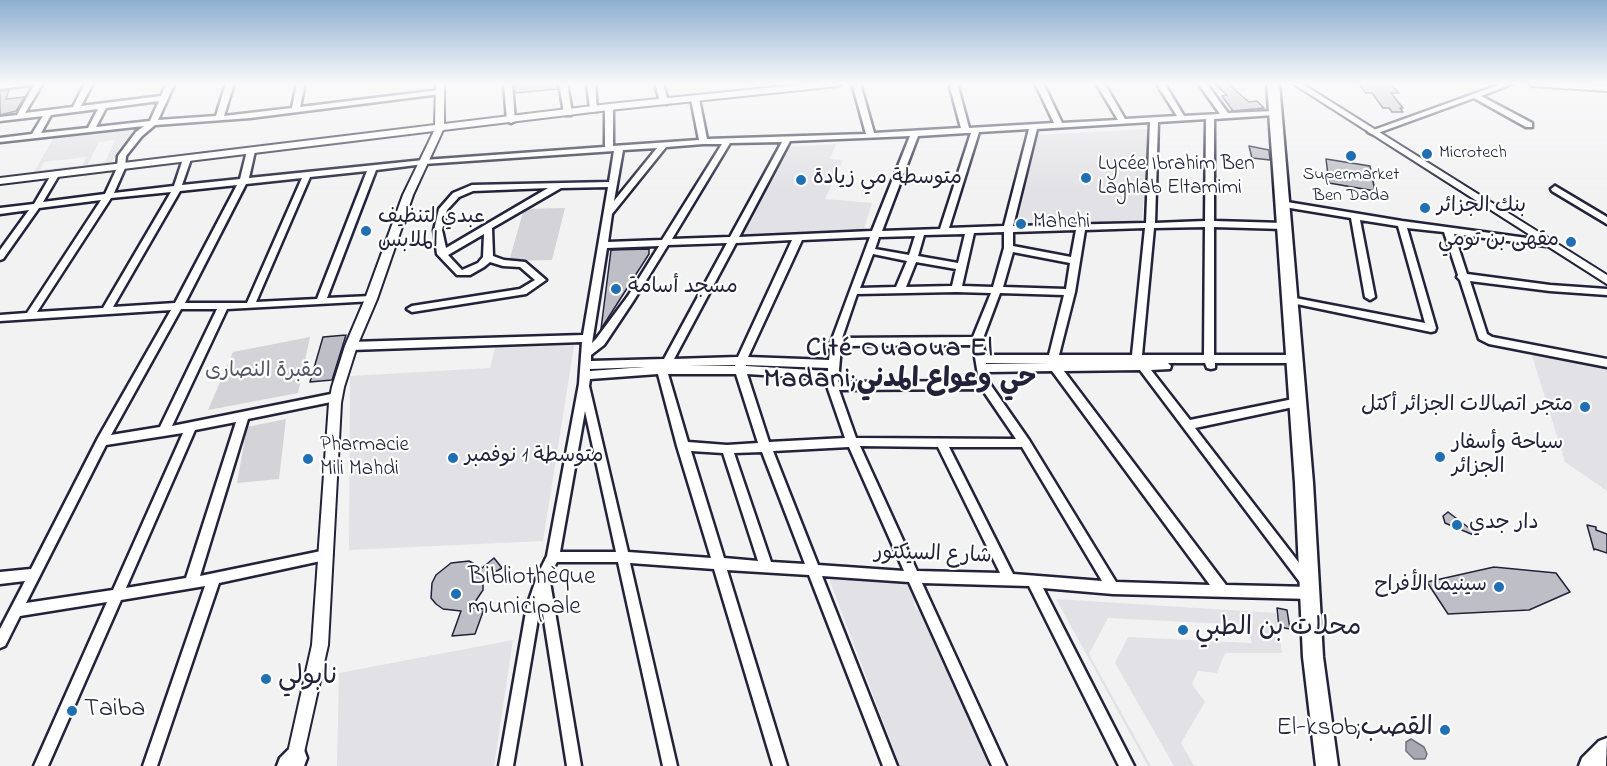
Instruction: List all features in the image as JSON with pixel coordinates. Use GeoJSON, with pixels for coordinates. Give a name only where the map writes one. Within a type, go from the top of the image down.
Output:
{"type":"FeatureCollection","features":[{"type":"Feature","properties":{"kind":"main road"},"geometry":{"type":"LineString","coordinates":[[1274,119],[1298,402],[1311,589],[1313,657],[1327,766]]}},
{"type":"Feature","properties":{"kind":"main road"},"geometry":{"type":"LineString","coordinates":[[1590,766],[1607,749]]}},
{"type":"Feature","properties":{"kind":"street"},"geometry":{"type":"LineString","coordinates":[[35,136],[44,119]]}},
{"type":"Feature","properties":{"kind":"street"},"geometry":{"type":"LineString","coordinates":[[91,130],[97,119]]}},
{"type":"Feature","properties":{"kind":"street"},"geometry":{"type":"LineString","coordinates":[[29,317],[108,196],[121,168],[122,156],[139,134],[155,119]]}},
{"type":"Feature","properties":{"kind":"street"},"geometry":{"type":"LineString","coordinates":[[1,141],[153,123],[219,119]]}},
{"type":"Feature","properties":{"kind":"street"},"geometry":{"type":"LineString","coordinates":[[294,764],[320,645],[336,397],[351,346],[408,195],[439,129],[439,119]]}},
{"type":"Feature","properties":{"kind":"street"},"geometry":{"type":"LineString","coordinates":[[0,181],[527,119]]}},
{"type":"Feature","properties":{"kind":"street"},"geometry":{"type":"LineString","coordinates":[[609,119],[609,149]]}},
{"type":"Feature","properties":{"kind":"street"},"geometry":{"type":"LineString","coordinates":[[699,119],[703,142]]}},
{"type":"Feature","properties":{"kind":"street"},"geometry":{"type":"LineString","coordinates":[[866,119],[871,136]]}},
{"type":"Feature","properties":{"kind":"street"},"geometry":{"type":"LineString","coordinates":[[943,232],[971,130],[967,119]]}},
{"type":"Feature","properties":{"kind":"street"},"geometry":{"type":"LineString","coordinates":[[1056,119],[1059,125]]}},
{"type":"Feature","properties":{"kind":"street"},"geometry":{"type":"LineString","coordinates":[[0,211],[38,204],[244,180],[424,162],[703,142],[915,134],[1172,119]]}},
{"type":"Feature","properties":{"kind":"street"},"geometry":{"type":"LineString","coordinates":[[1210,119],[1210,363]]}},
{"type":"Feature","properties":{"kind":"street"},"geometry":{"type":"LineString","coordinates":[[1351,119],[1607,280]]}},
{"type":"Feature","properties":{"kind":"street"},"geometry":{"type":"LineString","coordinates":[[1372,132],[1409,119]]}},
{"type":"Feature","properties":{"kind":"street"},"geometry":{"type":"LineString","coordinates":[[1518,119],[1529,125]]}},
{"type":"Feature","properties":{"kind":"street"},"geometry":{"type":"LineString","coordinates":[[1154,120],[1150,226],[1139,363],[1311,589]]}},
{"type":"Feature","properties":{"kind":"street"},"geometry":{"type":"LineString","coordinates":[[1034,127],[1008,229],[1009,248],[997,290],[977,341],[980,363],[985,386],[1025,443],[1113,588]]}},
{"type":"Feature","properties":{"kind":"street"},"geometry":{"type":"LineString","coordinates":[[915,134],[875,234],[871,251],[836,342],[833,375],[852,442],[999,766]]}},
{"type":"Feature","properties":{"kind":"street"},"geometry":{"type":"LineString","coordinates":[[780,766],[663,378],[666,366],[787,140]]}},
{"type":"Feature","properties":{"kind":"street"},"geometry":{"type":"LineString","coordinates":[[670,766],[585,369],[727,142]]}},
{"type":"Feature","properties":{"kind":"street"},"geometry":{"type":"LineString","coordinates":[[608,214],[663,146]]}},
{"type":"Feature","properties":{"kind":"street"},"geometry":{"type":"LineString","coordinates":[[506,766],[529,625],[544,574],[553,556],[585,369],[587,338],[602,245],[620,148]]}},
{"type":"Feature","properties":{"kind":"street"},"geometry":{"type":"LineString","coordinates":[[0,642],[102,441],[178,306],[244,180],[251,151]]}},
{"type":"Feature","properties":{"kind":"street"},"geometry":{"type":"LineString","coordinates":[[105,312],[177,189],[187,159]]}},
{"type":"Feature","properties":{"kind":"street"},"geometry":{"type":"LineString","coordinates":[[321,301],[372,169]]}},
{"type":"Feature","properties":{"kind":"street"},"geometry":{"type":"LineString","coordinates":[[0,257],[38,204],[55,175]]}},
{"type":"Feature","properties":{"kind":"street"},"geometry":{"type":"LineString","coordinates":[[250,306],[307,175]]}},
{"type":"Feature","properties":{"kind":"street"},"geometry":{"type":"LineString","coordinates":[[488,227],[488,258],[481,265],[463,273],[442,254],[438,230],[443,209],[456,195],[472,188],[614,184]]}},
{"type":"Feature","properties":{"kind":"street"},"geometry":{"type":"LineString","coordinates":[[442,254],[558,187]]}},
{"type":"Feature","properties":{"kind":"street"},"geometry":{"type":"LineString","coordinates":[[1555,189],[1607,221]]}},
{"type":"Feature","properties":{"kind":"street"},"geometry":{"type":"LineString","coordinates":[[1281,204],[1402,224],[1546,243]]}},
{"type":"Feature","properties":{"kind":"street"},"geometry":{"type":"LineString","coordinates":[[1354,216],[1370,297]]}},
{"type":"Feature","properties":{"kind":"street"},"geometry":{"type":"LineString","coordinates":[[602,245],[1008,229],[1211,224],[1284,226]]}},
{"type":"Feature","properties":{"kind":"street"},"geometry":{"type":"LineString","coordinates":[[1290,300],[1431,328],[1402,224]]}},
{"type":"Feature","properties":{"kind":"street"},"geometry":{"type":"LineString","coordinates":[[1081,227],[1070,292],[1054,363],[1221,589]]}},
{"type":"Feature","properties":{"kind":"street"},"geometry":{"type":"LineString","coordinates":[[1448,230],[1480,334],[1486,338],[1607,363]]}},
{"type":"Feature","properties":{"kind":"street"},"geometry":{"type":"LineString","coordinates":[[956,289],[970,231]]}},
{"type":"Feature","properties":{"kind":"street"},"geometry":{"type":"LineString","coordinates":[[899,291],[913,258],[920,232]]}},
{"type":"Feature","properties":{"kind":"street"},"geometry":{"type":"LineString","coordinates":[[798,238],[741,365],[765,446],[890,766]]}},
{"type":"Feature","properties":{"kind":"street"},"geometry":{"type":"LineString","coordinates":[[1009,248],[1076,261]]}},
{"type":"Feature","properties":{"kind":"street"},"geometry":{"type":"LineString","coordinates":[[871,251],[960,267]]}},
{"type":"Feature","properties":{"kind":"street"},"geometry":{"type":"LineString","coordinates":[[412,309],[523,292],[541,280],[522,264],[504,263],[488,258]]}},
{"type":"Feature","properties":{"kind":"street"},"geometry":{"type":"LineString","coordinates":[[1461,277],[1550,288],[1607,292]]}},
{"type":"Feature","properties":{"kind":"street"},"geometry":{"type":"LineString","coordinates":[[854,291],[956,289],[1070,292]]}},
{"type":"Feature","properties":{"kind":"street"},"geometry":{"type":"LineString","coordinates":[[0,318],[178,306],[250,306],[371,298]]}},
{"type":"Feature","properties":{"kind":"street"},"geometry":{"type":"LineString","coordinates":[[164,430],[223,307]]}},
{"type":"Feature","properties":{"kind":"street"},"geometry":{"type":"LineString","coordinates":[[351,346],[587,338]]}},
{"type":"Feature","properties":{"kind":"street"},"geometry":{"type":"LineString","coordinates":[[836,342],[977,341]]}},
{"type":"Feature","properties":{"kind":"street"},"geometry":{"type":"LineString","coordinates":[[980,363],[1294,362]]}},
{"type":"Feature","properties":{"kind":"street"},"geometry":{"type":"LineString","coordinates":[[585,369],[741,365],[833,375],[985,386]]}},
{"type":"Feature","properties":{"kind":"street"},"geometry":{"type":"LineString","coordinates":[[102,441],[191,427],[336,397]]}},
{"type":"Feature","properties":{"kind":"street"},"geometry":{"type":"LineString","coordinates":[[1187,425],[1298,402]]}},
{"type":"Feature","properties":{"kind":"street"},"geometry":{"type":"LineString","coordinates":[[191,584],[243,417]]}},
{"type":"Feature","properties":{"kind":"street"},"geometry":{"type":"LineString","coordinates":[[41,766],[191,427]]}},
{"type":"Feature","properties":{"kind":"street"},"geometry":{"type":"LineString","coordinates":[[683,446],[727,449],[852,442],[1025,443]]}},
{"type":"Feature","properties":{"kind":"street"},"geometry":{"type":"LineString","coordinates":[[942,444],[1009,579]]}},
{"type":"Feature","properties":{"kind":"street"},"geometry":{"type":"LineString","coordinates":[[727,449],[767,568]]}},
{"type":"Feature","properties":{"kind":"street"},"geometry":{"type":"LineString","coordinates":[[16,611],[191,584],[326,555]]}},
{"type":"Feature","properties":{"kind":"street","name":"شارع السيكتور"},"geometry":{"type":"LineString","coordinates":[[553,556],[624,557],[913,577],[1009,579],[1113,588],[1311,589]]}},
{"type":"Feature","properties":{"kind":"street"},"geometry":{"type":"LineString","coordinates":[[0,578],[33,574]]}},
{"type":"Feature","properties":{"kind":"street"},"geometry":{"type":"LineString","coordinates":[[544,574],[574,766]]}},
{"type":"Feature","properties":{"kind":"street"},"geometry":{"type":"LineString","coordinates":[[150,766],[214,578]]}},
{"type":"Feature","properties":{"kind":"street"},"geometry":{"type":"LineString","coordinates":[[1033,581],[1127,766]]}},
{"type":"Feature","properties":{"kind":"shaded area"},"geometry":{"type":"Polygon","coordinates":[[[140,126],[120,147],[110,165],[33,174],[55,135],[140,126]],[[115,140],[99,142],[88,164],[105,162],[115,140]],[[86,157],[44,162],[40,170],[83,165],[86,157]]]}},
{"type":"Feature","properties":{"kind":"shaded area","name":"Lycée Ibrahim Ben Laghlab Eltamimi"},"geometry":{"type":"Polygon","coordinates":[[[1149,129],[1142,221],[1016,227],[1037,135],[1149,129]]]}},
{"type":"Feature","properties":{"kind":"shaded area","name":"متوسطة مي زيادة"},"geometry":{"type":"Polygon","coordinates":[[[836,144],[830,159],[843,160],[825,199],[872,203],[863,232],[737,237],[787,147],[836,144]]]}},
{"type":"Feature","properties":{"kind":"shaded area","name":"متوسطة 1 نوفمبر"},"geometry":{"type":"Polygon","coordinates":[[[575,340],[543,541],[349,550],[350,376],[490,368],[496,344],[575,340]]]}},
{"type":"Feature","properties":{"kind":"shaded area"},"geometry":{"type":"Polygon","coordinates":[[[1530,349],[1607,364],[1607,491],[1565,462],[1530,349]]]}},
{"type":"Feature","properties":{"kind":"shaded area"},"geometry":{"type":"Polygon","coordinates":[[[828,576],[910,584],[917,597],[914,604],[916,609],[924,612],[994,766],[900,766],[828,576]]]}},
{"type":"Feature","properties":{"kind":"shaded area"},"geometry":{"type":"Polygon","coordinates":[[[1056,599],[1276,613],[1282,653],[1225,653],[1217,673],[1198,671],[1192,684],[1205,702],[1181,743],[1194,766],[1174,766],[1115,663],[1128,637],[1252,643],[1247,625],[1108,618],[1089,654],[1151,766],[1148,766],[1056,599]]]}},
{"type":"Feature","properties":{"kind":"shaded area"},"geometry":{"type":"Polygon","coordinates":[[[513,640],[494,766],[337,766],[339,673],[513,640]]]}},
{"type":"Feature","properties":{"kind":"shaded area"},"geometry":{"type":"Polygon","coordinates":[[[1411,739],[1424,747],[1427,754],[1425,759],[1414,759],[1406,751],[1406,742],[1411,739]]]}},
{"type":"Feature","properties":{"kind":"green space"},"geometry":{"type":"Polygon","coordinates":[[[565,208],[552,260],[509,261],[524,209],[565,208]]]}},
{"type":"Feature","properties":{"kind":"green space","name":"مقبرة النصارى"},"geometry":{"type":"Polygon","coordinates":[[[310,337],[298,393],[208,410],[233,352],[310,337]]]}},
{"type":"Feature","properties":{"kind":"green space"},"geometry":{"type":"Polygon","coordinates":[[[286,419],[279,479],[237,483],[247,427],[286,419]]]}},
{"type":"Feature","properties":{"kind":"building"},"geometry":{"type":"Polygon","coordinates":[[[1249,146],[1269,150],[1270,160],[1252,158],[1249,146]]]}},
{"type":"Feature","properties":{"kind":"building"},"geometry":{"type":"Polygon","coordinates":[[[1326,159],[1370,166],[1375,191],[1329,183],[1326,159]]]}},
{"type":"Feature","properties":{"kind":"building","name":"مسجد أسامة"},"geometry":{"type":"Polygon","coordinates":[[[649,249],[649,254],[601,329],[611,250],[649,249]]]}},
{"type":"Feature","properties":{"kind":"building"},"geometry":{"type":"Polygon","coordinates":[[[346,335],[332,380],[310,382],[323,337],[346,335]]]}},
{"type":"Feature","properties":{"kind":"building","name":"دار جدي"},"geometry":{"type":"Polygon","coordinates":[[[1448,512],[1477,534],[1476,536],[1445,523],[1443,516],[1448,512]]]}},
{"type":"Feature","properties":{"kind":"building"},"geometry":{"type":"Polygon","coordinates":[[[1587,525],[1596,527],[1596,530],[1607,534],[1607,553],[1594,550],[1587,525]]]}},
{"type":"Feature","properties":{"kind":"building","name":"Bibliothèque municipale"},"geometry":{"type":"Polygon","coordinates":[[[494,558],[502,568],[483,579],[483,590],[471,608],[484,609],[475,634],[452,636],[461,611],[443,609],[431,598],[432,583],[436,575],[451,563],[469,561],[482,568],[494,558]]]}},
{"type":"Feature","properties":{"kind":"building","name":"سينيما الأفراح"},"geometry":{"type":"Polygon","coordinates":[[[1494,567],[1556,573],[1570,592],[1529,610],[1448,614],[1427,582],[1494,567]]]}},
{"type":"Feature","properties":{"kind":"building"},"geometry":{"type":"Polygon","coordinates":[[[1277,608],[1287,610],[1290,629],[1279,627],[1277,608]]]}},
{"type":"Feature","properties":{"kind":"place","name":"Microtech"},"geometry":{"type":"Point","coordinates":[1427,154]}},
{"type":"Feature","properties":{"kind":"place","name":"Supermarket Ben Dada"},"geometry":{"type":"Point","coordinates":[1351,156]}},
{"type":"Feature","properties":{"kind":"place","name":"Lycée Ibrahim Ben Laghlab Eltamimi"},"geometry":{"type":"Point","coordinates":[1086,178]}},
{"type":"Feature","properties":{"kind":"place","name":"متوسطة مي زيادة"},"geometry":{"type":"Point","coordinates":[801,180]}},
{"type":"Feature","properties":{"kind":"place","name":"بنك الجزائر"},"geometry":{"type":"Point","coordinates":[1425,208]}},
{"type":"Feature","properties":{"kind":"place","name":"Mahchi"},"geometry":{"type":"Point","coordinates":[1021,224]}},
{"type":"Feature","properties":{"kind":"place","name":"عبدي لتنظيف الملابس"},"geometry":{"type":"Point","coordinates":[366,231]}},
{"type":"Feature","properties":{"kind":"place","name":"مقهى بن تومي"},"geometry":{"type":"Point","coordinates":[1571,242]}},
{"type":"Feature","properties":{"kind":"place","name":"مسجد أسامة"},"geometry":{"type":"Point","coordinates":[616,289]}},
{"type":"Feature","properties":{"kind":"place","name":"متجر اتصالات الجزائر أكتل"},"geometry":{"type":"Point","coordinates":[1585,407]}},
{"type":"Feature","properties":{"kind":"place","name":"سياحة وأسفار الجزائر"},"geometry":{"type":"Point","coordinates":[1440,457]}},
{"type":"Feature","properties":{"kind":"place","name":"متوسطة 1 نوفمبر"},"geometry":{"type":"Point","coordinates":[453,458]}},
{"type":"Feature","properties":{"kind":"place","name":"Pharmacie Mili Mahdi"},"geometry":{"type":"Point","coordinates":[308,459]}},
{"type":"Feature","properties":{"kind":"place","name":"دار جدي"},"geometry":{"type":"Point","coordinates":[1457,525]}},
{"type":"Feature","properties":{"kind":"place","name":"سينيما الأفراح"},"geometry":{"type":"Point","coordinates":[1499,587]}},
{"type":"Feature","properties":{"kind":"place","name":"Bibliothèque municipale"},"geometry":{"type":"Point","coordinates":[456,594]}},
{"type":"Feature","properties":{"kind":"place","name":"محلات بن الطبي"},"geometry":{"type":"Point","coordinates":[1183,630]}},
{"type":"Feature","properties":{"kind":"place","name":"نابولي"},"geometry":{"type":"Point","coordinates":[266,679]}},
{"type":"Feature","properties":{"kind":"place","name":"Taiba"},"geometry":{"type":"Point","coordinates":[72,711]}},
{"type":"Feature","properties":{"kind":"place","name":"El-ksob;القصب"},"geometry":{"type":"Point","coordinates":[1445,730]}},
{"type":"Feature","properties":{"kind":"district","name":"Cité Ouaoua El Madani;حي وعواع المدني"},"geometry":{"type":"Point","coordinates":[900,366]}}]}
